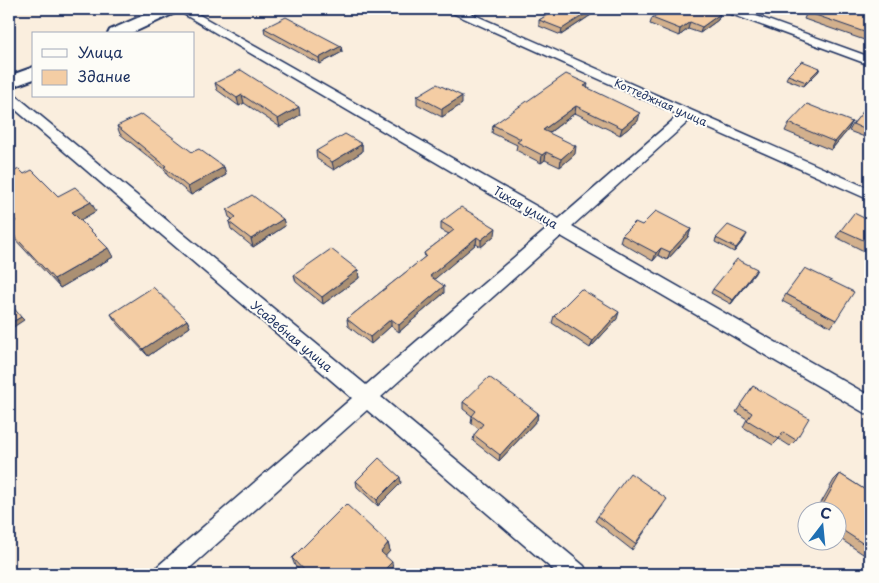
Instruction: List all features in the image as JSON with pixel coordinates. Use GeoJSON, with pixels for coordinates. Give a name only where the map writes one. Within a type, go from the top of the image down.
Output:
{"type":"FeatureCollection","features":[{"type":"Feature","properties":{"kind":"main road"},"geometry":{"type":"LineString","coordinates":[[120,32],[170,9]]}},
{"type":"Feature","properties":{"kind":"main road"},"geometry":{"type":"LineString","coordinates":[[9,83],[32,73]]}},
{"type":"Feature","properties":{"kind":"street","name":"Тихая улица"},"geometry":{"type":"LineString","coordinates":[[181,9],[870,406]]}},
{"type":"Feature","properties":{"kind":"street","name":"Коттеджная улица"},"geometry":{"type":"LineString","coordinates":[[452,9],[870,195]]}},
{"type":"Feature","properties":{"kind":"street"},"geometry":{"type":"LineString","coordinates":[[727,9],[870,61]]}},
{"type":"Feature","properties":{"kind":"street","name":"Усадебная улица"},"geometry":{"type":"LineString","coordinates":[[9,97],[576,574]]}},
{"type":"Feature","properties":{"kind":"street"},"geometry":{"type":"LineString","coordinates":[[166,574],[689,114]]}},
{"type":"Feature","properties":{"kind":"building"},"geometry":{"type":"Polygon","coordinates":[[[557,9],[593,9],[562,29],[539,20],[557,9]]]}},
{"type":"Feature","properties":{"kind":"building"},"geometry":{"type":"Polygon","coordinates":[[[665,9],[707,9],[720,14],[702,27],[690,22],[680,29],[652,18],[665,9]]]}},
{"type":"Feature","properties":{"kind":"building"},"geometry":{"type":"Polygon","coordinates":[[[811,9],[870,9],[870,34],[807,12],[811,9]]]}},
{"type":"Feature","properties":{"kind":"building"},"geometry":{"type":"Polygon","coordinates":[[[286,17],[341,46],[319,58],[264,28],[286,17]]]}},
{"type":"Feature","properties":{"kind":"building"},"geometry":{"type":"Polygon","coordinates":[[[802,61],[820,68],[806,82],[788,75],[802,61]]]}},
{"type":"Feature","properties":{"kind":"building"},"geometry":{"type":"Polygon","coordinates":[[[241,70],[299,107],[278,119],[242,95],[237,98],[215,83],[241,70]]]}},
{"type":"Feature","properties":{"kind":"building"},"geometry":{"type":"Polygon","coordinates":[[[566,74],[588,84],[584,86],[640,113],[622,128],[576,106],[543,130],[576,146],[561,159],[546,152],[542,155],[517,142],[521,139],[493,125],[566,74]]]}},
{"type":"Feature","properties":{"kind":"building"},"geometry":{"type":"Polygon","coordinates":[[[437,84],[462,96],[442,109],[417,96],[437,84]]]}},
{"type":"Feature","properties":{"kind":"building"},"geometry":{"type":"Polygon","coordinates":[[[870,103],[870,132],[853,124],[870,103]]]}},
{"type":"Feature","properties":{"kind":"building"},"geometry":{"type":"Polygon","coordinates":[[[807,104],[852,122],[835,142],[789,123],[807,104]]]}},
{"type":"Feature","properties":{"kind":"building"},"geometry":{"type":"Polygon","coordinates":[[[142,114],[192,152],[199,149],[224,167],[188,187],[164,167],[166,166],[117,126],[142,114]]]}},
{"type":"Feature","properties":{"kind":"building"},"geometry":{"type":"Polygon","coordinates":[[[345,134],[362,144],[332,162],[316,151],[345,134]]]}},
{"type":"Feature","properties":{"kind":"building"},"geometry":{"type":"Polygon","coordinates":[[[19,169],[24,174],[32,170],[58,196],[75,187],[91,202],[72,212],[108,248],[54,279],[9,230],[9,225],[16,221],[9,213],[9,174],[19,169]]]}},
{"type":"Feature","properties":{"kind":"building"},"geometry":{"type":"Polygon","coordinates":[[[252,195],[283,219],[251,239],[229,222],[236,217],[227,210],[252,195]]]}},
{"type":"Feature","properties":{"kind":"building"},"geometry":{"type":"Polygon","coordinates":[[[461,207],[496,228],[481,240],[477,237],[430,276],[444,286],[399,325],[391,319],[370,337],[347,319],[426,256],[424,253],[454,230],[441,222],[461,207]]]}},
{"type":"Feature","properties":{"kind":"building"},"geometry":{"type":"Polygon","coordinates":[[[656,211],[691,229],[670,252],[661,248],[656,253],[622,235],[635,222],[642,225],[656,211]]]}},
{"type":"Feature","properties":{"kind":"building"},"geometry":{"type":"Polygon","coordinates":[[[854,213],[870,221],[870,243],[841,230],[854,213]]]}},
{"type":"Feature","properties":{"kind":"building"},"geometry":{"type":"Polygon","coordinates":[[[728,225],[747,234],[736,248],[716,238],[728,225]]]}},
{"type":"Feature","properties":{"kind":"building"},"geometry":{"type":"Polygon","coordinates":[[[331,249],[358,270],[322,297],[294,275],[331,249]]]}},
{"type":"Feature","properties":{"kind":"building"},"geometry":{"type":"Polygon","coordinates":[[[737,259],[757,269],[733,300],[713,289],[737,259]]]}},
{"type":"Feature","properties":{"kind":"building"},"geometry":{"type":"Polygon","coordinates":[[[805,268],[854,292],[836,320],[786,294],[805,268]]]}},
{"type":"Feature","properties":{"kind":"building"},"geometry":{"type":"Polygon","coordinates":[[[153,287],[187,320],[143,349],[111,314],[153,287]]]}},
{"type":"Feature","properties":{"kind":"building"},"geometry":{"type":"Polygon","coordinates":[[[581,289],[619,312],[593,341],[554,316],[581,289]]]}},
{"type":"Feature","properties":{"kind":"building"},"geometry":{"type":"Polygon","coordinates":[[[9,302],[21,317],[9,324],[9,302]]]}},
{"type":"Feature","properties":{"kind":"building"},"geometry":{"type":"Polygon","coordinates":[[[489,377],[538,413],[500,455],[474,435],[483,424],[472,416],[476,411],[463,402],[489,377]]]}},
{"type":"Feature","properties":{"kind":"building"},"geometry":{"type":"Polygon","coordinates":[[[753,386],[809,418],[796,440],[783,432],[779,439],[747,420],[752,413],[740,405],[753,386]]]}},
{"type":"Feature","properties":{"kind":"building"},"geometry":{"type":"Polygon","coordinates":[[[379,458],[400,477],[377,500],[356,481],[379,458]]]}},
{"type":"Feature","properties":{"kind":"building"},"geometry":{"type":"Polygon","coordinates":[[[630,473],[667,499],[635,544],[598,516],[630,473]]]}},
{"type":"Feature","properties":{"kind":"building"},"geometry":{"type":"Polygon","coordinates":[[[840,474],[870,493],[870,548],[846,532],[846,500],[826,500],[840,474]]]}},
{"type":"Feature","properties":{"kind":"building"},"geometry":{"type":"Polygon","coordinates":[[[346,504],[388,543],[381,552],[392,562],[380,574],[307,574],[292,558],[346,504]]]}}]}
